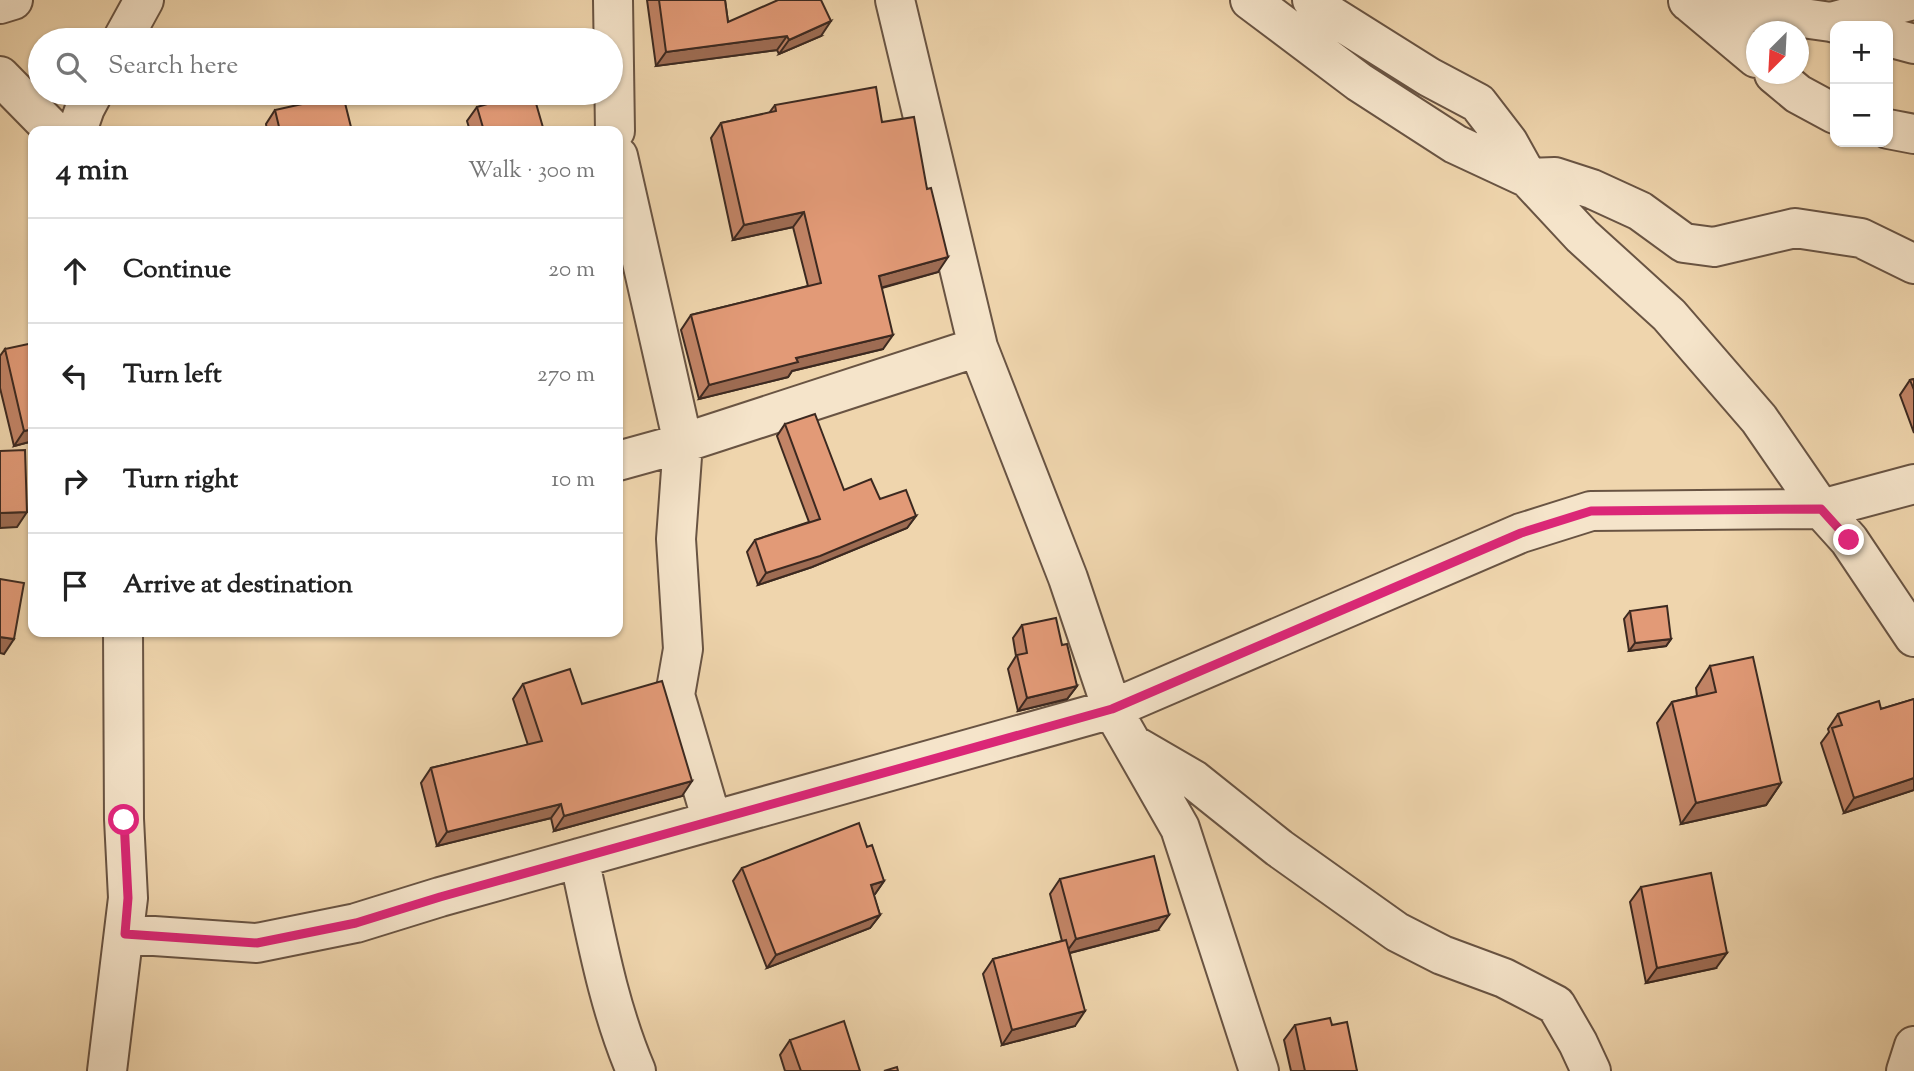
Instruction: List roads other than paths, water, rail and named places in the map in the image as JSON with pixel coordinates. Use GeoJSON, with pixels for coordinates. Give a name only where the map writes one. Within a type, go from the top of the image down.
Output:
{"type":"FeatureCollection","features":[{"type":"Feature","properties":{"kind":"street"},"geometry":{"type":"LineString","coordinates":[[0,5],[13,0]]}},
{"type":"Feature","properties":{"kind":"street"},"geometry":{"type":"LineString","coordinates":[[129,28],[144,0]]}},
{"type":"Feature","properties":{"kind":"street"},"geometry":{"type":"LineString","coordinates":[[613,0],[613,28]]}},
{"type":"Feature","properties":{"kind":"street"},"geometry":{"type":"LineString","coordinates":[[895,0],[978,347],[1068,578],[1112,709],[1180,828],[1259,1071]]}},
{"type":"Feature","properties":{"kind":"street"},"geometry":{"type":"LineString","coordinates":[[1250,0],[1370,89],[1455,144],[1528,178],[1555,177],[1592,189],[1640,211],[1684,243],[1714,247],[1795,228],[1861,238],[1914,264]]}},
{"type":"Feature","properties":{"kind":"street"},"geometry":{"type":"LineString","coordinates":[[1312,0],[1319,8],[1429,77],[1478,103],[1508,142],[1528,178],[1583,236],[1669,315],[1759,419],[1821,509],[1849,540],[1914,637]]}},
{"type":"Feature","properties":{"kind":"street"},"geometry":{"type":"LineString","coordinates":[[1849,21],[1913,0]]}},
{"type":"Feature","properties":{"kind":"street"},"geometry":{"type":"LineString","coordinates":[[1687,1],[1830,22]]}},
{"type":"Feature","properties":{"kind":"street"},"geometry":{"type":"LineString","coordinates":[[1687,1],[1746,50]]}},
{"type":"Feature","properties":{"kind":"street"},"geometry":{"type":"LineString","coordinates":[[1893,38],[1914,44]]}},
{"type":"Feature","properties":{"kind":"street"},"geometry":{"type":"LineString","coordinates":[[0,76],[28,105]]}},
{"type":"Feature","properties":{"kind":"street"},"geometry":{"type":"LineString","coordinates":[[1786,84],[1798,94],[1830,111]]}},
{"type":"Feature","properties":{"kind":"street"},"geometry":{"type":"LineString","coordinates":[[28,105],[49,126]]}},
{"type":"Feature","properties":{"kind":"street"},"geometry":{"type":"LineString","coordinates":[[79,126],[87,105]]}},
{"type":"Feature","properties":{"kind":"street"},"geometry":{"type":"LineString","coordinates":[[615,105],[615,126]]}},
{"type":"Feature","properties":{"kind":"street"},"geometry":{"type":"LineString","coordinates":[[1893,131],[1914,134]]}},
{"type":"Feature","properties":{"kind":"street"},"geometry":{"type":"LineString","coordinates":[[623,178],[683,443],[676,539],[683,649],[676,695],[712,821]]}},
{"type":"Feature","properties":{"kind":"street"},"geometry":{"type":"LineString","coordinates":[[623,459],[683,443],[978,347]]}},
{"type":"Feature","properties":{"kind":"street"},"geometry":{"type":"LineString","coordinates":[[125,934],[257,943],[356,923],[440,897],[1112,709],[1521,533],[1591,511],[1821,509],[1914,484]]}},
{"type":"Feature","properties":{"kind":"street"},"geometry":{"type":"LineString","coordinates":[[107,1071],[128,898],[124,820],[123,637]]}},
{"type":"Feature","properties":{"kind":"street"},"geometry":{"type":"LineString","coordinates":[[1132,744],[1194,780],[1279,848],[1397,932],[1442,955],[1504,978],[1556,1005],[1591,1071]]}},
{"type":"Feature","properties":{"kind":"street"},"geometry":{"type":"LineString","coordinates":[[579,858],[606,985],[625,1046],[636,1071]]}},
{"type":"Feature","properties":{"kind":"street"},"geometry":{"type":"LineString","coordinates":[[1906,1071],[1914,1046]]}}]}
